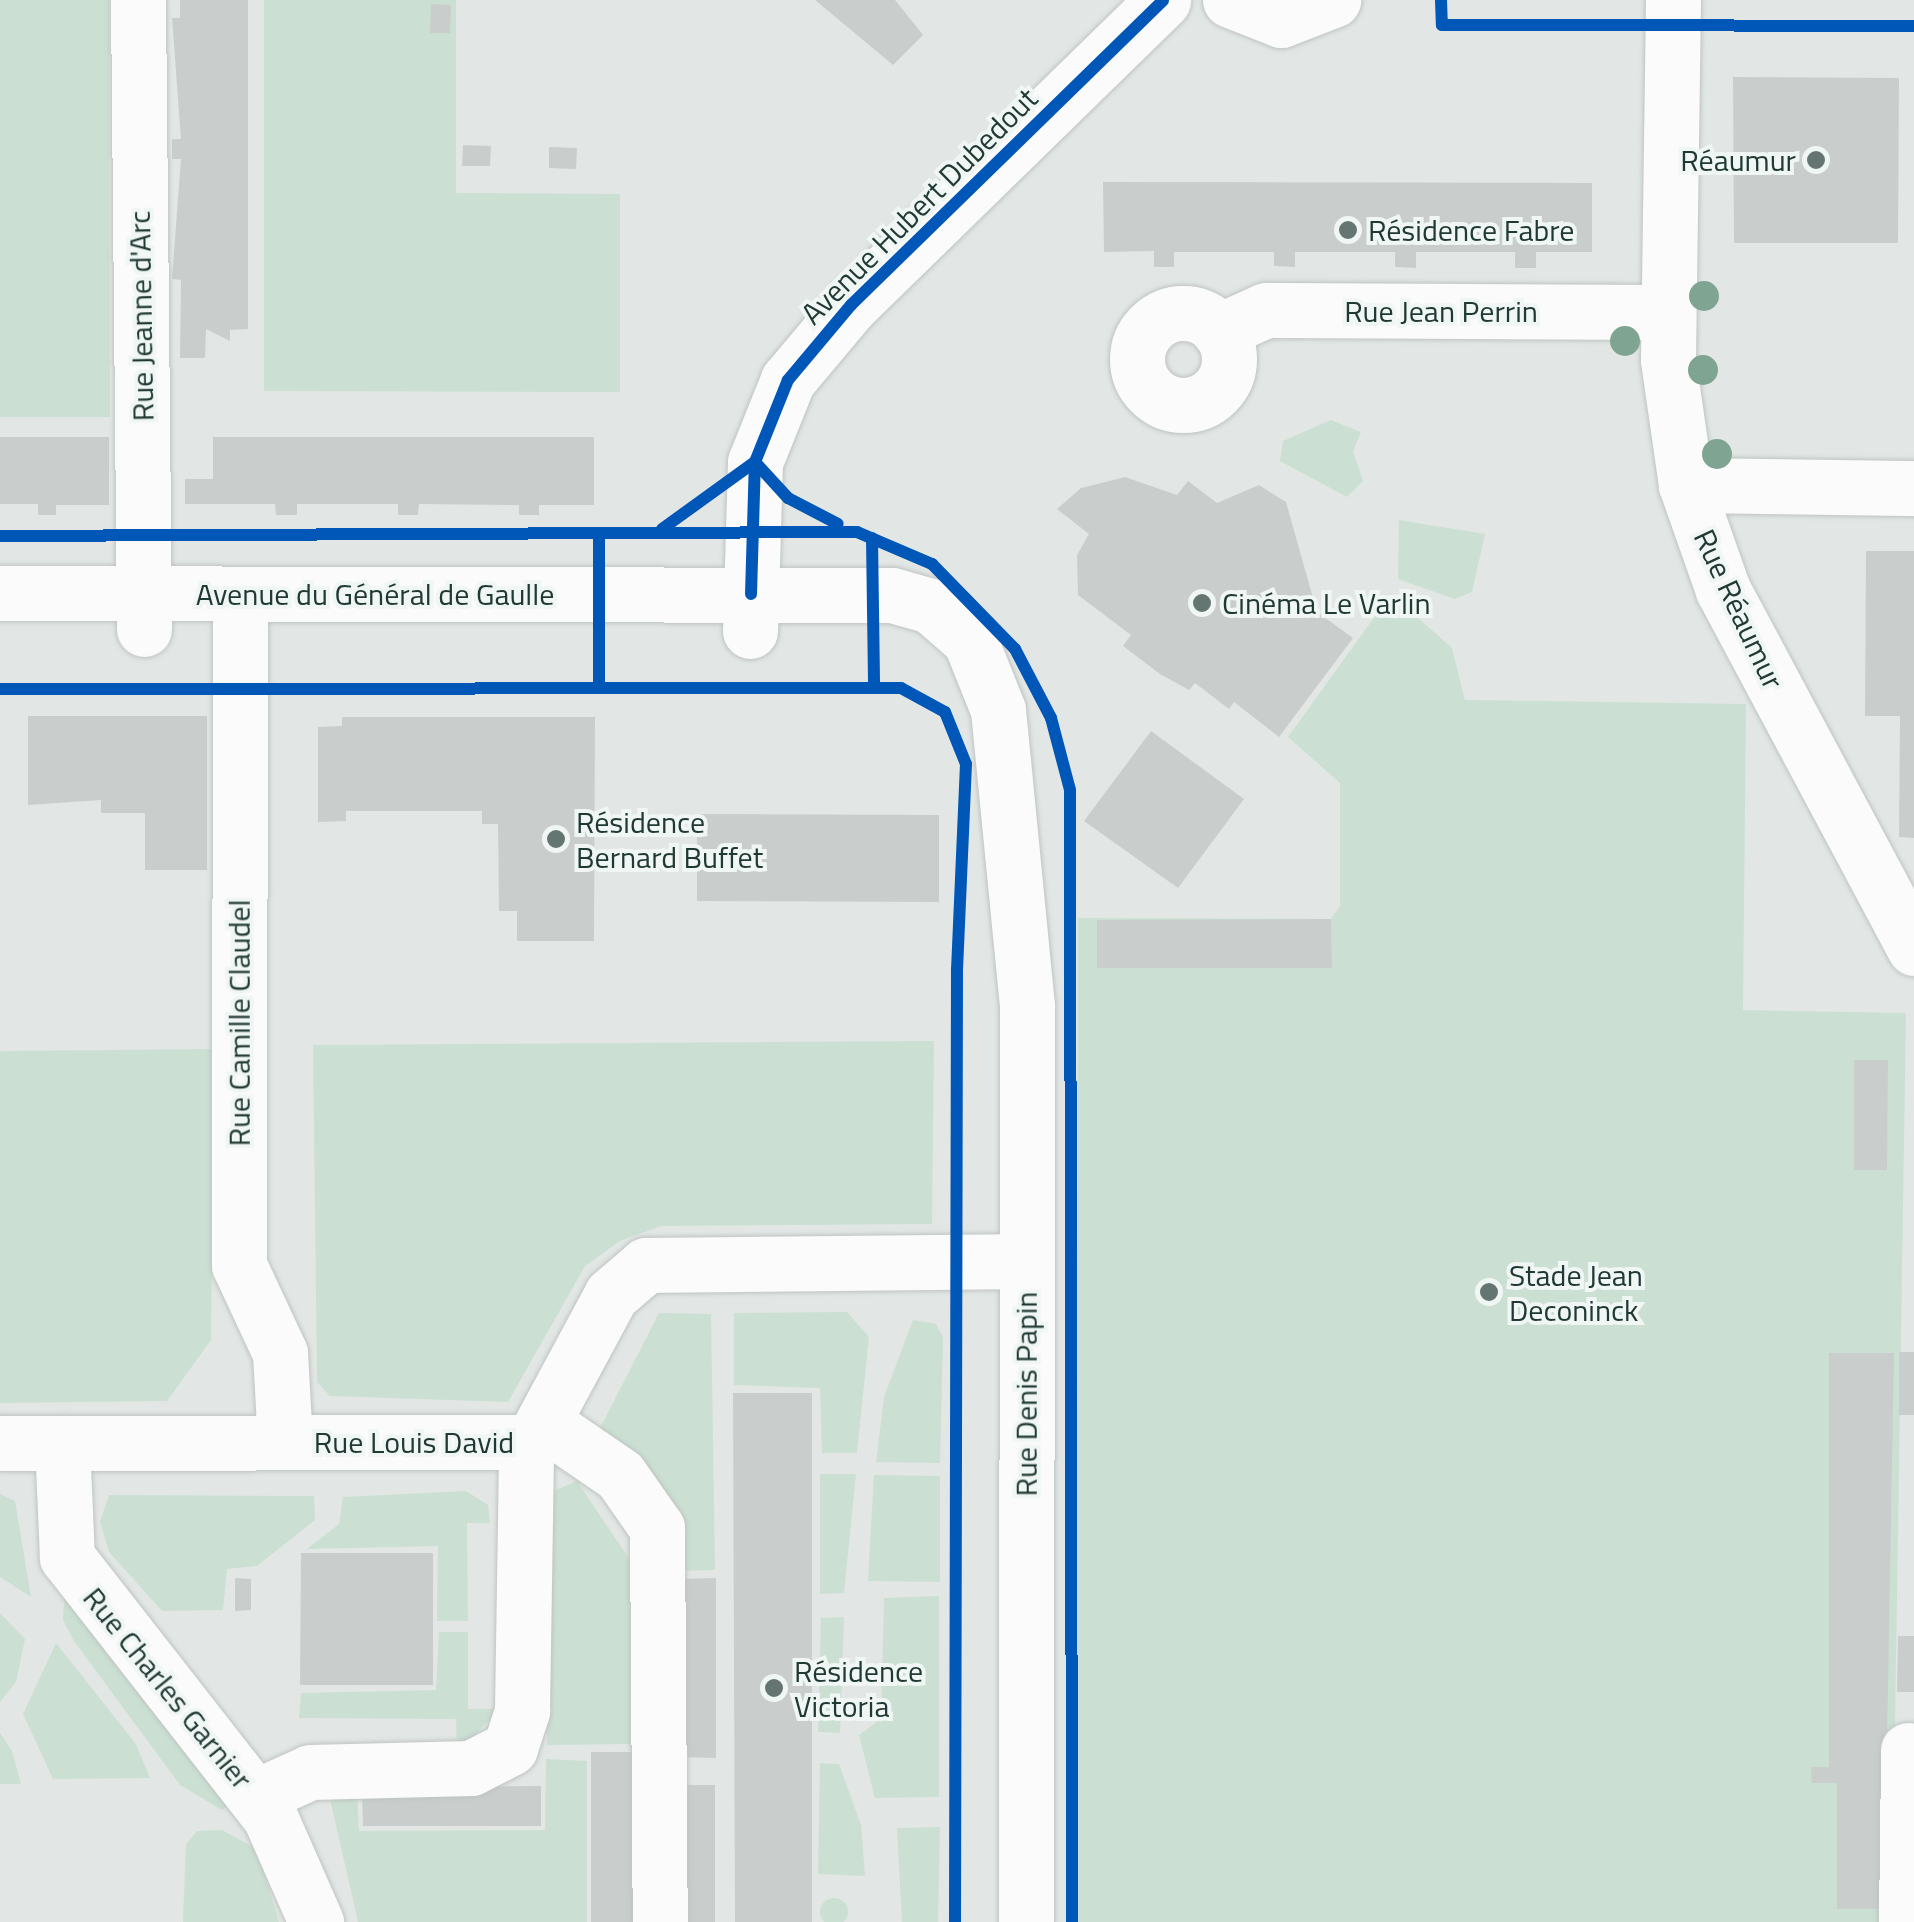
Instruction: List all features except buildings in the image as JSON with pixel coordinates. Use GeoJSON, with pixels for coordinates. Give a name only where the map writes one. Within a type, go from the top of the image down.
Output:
{"type":"FeatureCollection","features":[{"type":"Feature","properties":{"kind":"street","name":"Rue Jeanne d'Arc"},"geometry":{"type":"LineString","coordinates":[[138,0],[144,613]]}},
{"type":"Feature","properties":{"kind":"street","name":"Avenue Hubert Dubedout"},"geometry":{"type":"LineString","coordinates":[[750,613],[754,462],[788,380],[851,305],[1163,0]]}},
{"type":"Feature","properties":{"kind":"street"},"geometry":{"type":"LineString","coordinates":[[1230,0],[1281,20],[1333,0]]}},
{"type":"Feature","properties":{"kind":"street","name":"Rue Réaumur"},"geometry":{"type":"LineString","coordinates":[[1673,0],[1668,312],[1686,485],[1723,590],[1914,948]]}},
{"type":"Feature","properties":{"kind":"street","name":"Rue Jean Perrin"},"geometry":{"type":"LineString","coordinates":[[1219,331],[1266,310],[1668,312]]}},
{"type":"Feature","properties":{"kind":"street"},"geometry":{"type":"LineString","coordinates":[[1686,485],[1914,488]]}},
{"type":"Feature","properties":{"kind":"street","name":"Avenue du Général de Gaulle"},"geometry":{"type":"LineString","coordinates":[[0,593],[144,613]]}},
{"type":"Feature","properties":{"kind":"street","name":"Rue Denis Papin"},"geometry":{"type":"LineString","coordinates":[[750,613],[892,596],[942,612],[970,640],[990,679],[1002,774],[1007,868],[991,1004],[1010,1261],[1026,1922]]}},
{"type":"Feature","properties":{"kind":"street","name":"Avenue du Général de Gaulle"},"geometry":{"type":"LineString","coordinates":[[0,632],[144,613],[750,613]]}},
{"type":"Feature","properties":{"kind":"street","name":"Rue Camille Claudel"},"geometry":{"type":"LineString","coordinates":[[240,613],[239,1265],[280,1353],[285,1442]]}},
{"type":"Feature","properties":{"kind":"street","name":"Rue Denis Papin"},"geometry":{"type":"LineString","coordinates":[[990,1922],[1010,1261]]}},
{"type":"Feature","properties":{"kind":"street","name":"Rue Louis David"},"geometry":{"type":"LineString","coordinates":[[0,1443],[285,1442],[537,1434],[605,1305],[646,1265],[1010,1261]]}},
{"type":"Feature","properties":{"kind":"street"},"geometry":{"type":"LineString","coordinates":[[255,1797],[310,1772],[471,1768],[510,1748],[522,1710],[537,1434],[620,1475],[657,1528],[660,1922]]}},
{"type":"Feature","properties":{"kind":"street","name":"Rue Charles Garnier"},"geometry":{"type":"LineString","coordinates":[[62,1443],[63,1542],[74,1569],[255,1797],[296,1865],[316,1922]]}},
{"type":"Feature","properties":{"kind":"street"},"geometry":{"type":"LineString","coordinates":[[1906,1922],[1908,1750]]}},
{"type":"Feature","properties":{"kind":"green space"},"geometry":{"type":"Polygon","coordinates":[[[0,0],[109,0],[110,417],[0,417],[0,0]]]}},
{"type":"Feature","properties":{"kind":"green space"},"geometry":{"type":"Polygon","coordinates":[[[264,0],[456,0],[456,193],[620,194],[620,392],[264,391],[264,0]]]}},
{"type":"Feature","properties":{"kind":"green space"},"geometry":{"type":"Polygon","coordinates":[[[1331,420],[1361,432],[1353,451],[1363,481],[1347,497],[1280,461],[1283,441],[1331,420]]]}},
{"type":"Feature","properties":{"kind":"green space"},"geometry":{"type":"Polygon","coordinates":[[[1399,520],[1485,534],[1472,592],[1455,599],[1398,579],[1399,520]]]}},
{"type":"Feature","properties":{"kind":"green space","name":"Stade Jean Deconinck"},"geometry":{"type":"Polygon","coordinates":[[[1391,594],[1452,648],[1465,700],[1746,704],[1743,1010],[1906,1013],[1892,1922],[1076,1922],[1078,918],[1331,919],[1340,906],[1340,783],[1288,737],[1391,594]]]}},
{"type":"Feature","properties":{"kind":"green space"},"geometry":{"type":"Polygon","coordinates":[[[934,1041],[932,1224],[661,1226],[620,1241],[585,1266],[508,1402],[330,1396],[317,1382],[313,1045],[934,1041]]]}},
{"type":"Feature","properties":{"kind":"green space"},"geometry":{"type":"Polygon","coordinates":[[[214,1049],[211,1340],[167,1401],[0,1403],[0,1051],[214,1049]]]}},
{"type":"Feature","properties":{"kind":"green space"},"geometry":{"type":"Polygon","coordinates":[[[847,1312],[869,1337],[857,1453],[822,1453],[820,1388],[734,1385],[734,1313],[847,1312]]]}},
{"type":"Feature","properties":{"kind":"green space"},"geometry":{"type":"Polygon","coordinates":[[[659,1313],[711,1314],[715,1570],[679,1571],[596,1436],[659,1313]]]}},
{"type":"Feature","properties":{"kind":"green space"},"geometry":{"type":"Polygon","coordinates":[[[913,1320],[936,1324],[943,1337],[940,1463],[876,1462],[884,1397],[913,1320]]]}},
{"type":"Feature","properties":{"kind":"green space"},"geometry":{"type":"Polygon","coordinates":[[[820,1474],[856,1474],[844,1593],[820,1594],[820,1474]]]}},
{"type":"Feature","properties":{"kind":"green space"},"geometry":{"type":"Polygon","coordinates":[[[874,1475],[940,1476],[940,1582],[868,1581],[874,1475]]]}},
{"type":"Feature","properties":{"kind":"green space"},"geometry":{"type":"Polygon","coordinates":[[[577,1481],[636,1569],[632,1744],[547,1745],[544,1495],[577,1481]]]}},
{"type":"Feature","properties":{"kind":"green space"},"geometry":{"type":"Polygon","coordinates":[[[466,1491],[488,1505],[490,1523],[467,1523],[468,1621],[437,1621],[438,1546],[307,1549],[339,1524],[343,1497],[466,1491]]]}},
{"type":"Feature","properties":{"kind":"green space"},"geometry":{"type":"Polygon","coordinates":[[[0,1494],[15,1501],[31,1597],[0,1577],[0,1494]]]}},
{"type":"Feature","properties":{"kind":"green space"},"geometry":{"type":"Polygon","coordinates":[[[109,1495],[314,1496],[315,1520],[257,1566],[227,1569],[223,1610],[162,1611],[109,1552],[100,1522],[109,1495]]]}},
{"type":"Feature","properties":{"kind":"green space"},"geometry":{"type":"Polygon","coordinates":[[[65,1587],[236,1800],[222,1810],[180,1785],[74,1641],[63,1620],[65,1587]]]}},
{"type":"Feature","properties":{"kind":"green space"},"geometry":{"type":"Polygon","coordinates":[[[939,1596],[939,1797],[875,1798],[859,1735],[881,1719],[884,1598],[939,1596]]]}},
{"type":"Feature","properties":{"kind":"green space"},"geometry":{"type":"Polygon","coordinates":[[[0,1613],[25,1639],[16,1682],[0,1702],[0,1613]]]}},
{"type":"Feature","properties":{"kind":"green space"},"geometry":{"type":"Polygon","coordinates":[[[844,1617],[840,1733],[818,1732],[821,1618],[844,1617]]]}},
{"type":"Feature","properties":{"kind":"green space"},"geometry":{"type":"Polygon","coordinates":[[[439,1632],[468,1632],[468,1709],[500,1709],[457,1753],[456,1719],[299,1718],[301,1693],[436,1690],[439,1632]]]}},
{"type":"Feature","properties":{"kind":"green space"},"geometry":{"type":"Polygon","coordinates":[[[56,1643],[136,1744],[150,1778],[53,1779],[23,1714],[56,1643]]]}},
{"type":"Feature","properties":{"kind":"green space"},"geometry":{"type":"Polygon","coordinates":[[[0,1733],[12,1751],[21,1784],[0,1784],[0,1733]]]}},
{"type":"Feature","properties":{"kind":"green space"},"geometry":{"type":"Polygon","coordinates":[[[546,1759],[587,1761],[587,1922],[358,1922],[330,1799],[357,1793],[359,1831],[545,1830],[546,1759]]]}},
{"type":"Feature","properties":{"kind":"green space"},"geometry":{"type":"Polygon","coordinates":[[[820,1763],[839,1764],[861,1825],[865,1876],[818,1874],[820,1763]]]}},
{"type":"Feature","properties":{"kind":"green space"},"geometry":{"type":"Polygon","coordinates":[[[940,1827],[938,1922],[902,1922],[897,1828],[940,1827]]]}},
{"type":"Feature","properties":{"kind":"green space"},"geometry":{"type":"Polygon","coordinates":[[[222,1830],[257,1849],[279,1922],[183,1922],[186,1844],[197,1831],[222,1830]]]}},
{"type":"Feature","properties":{"kind":"green space"},"geometry":{"type":"Polygon","coordinates":[[[834,1898],[844,1902],[848,1912],[844,1922],[834,1926],[824,1922],[820,1912],[824,1902],[834,1898]]]}},
{"type":"Feature","properties":{"kind":"cycle path"},"geometry":{"type":"LineString","coordinates":[[751,594],[755,462],[788,380],[851,305],[1163,0]]}},
{"type":"Feature","properties":{"kind":"cycle path"},"geometry":{"type":"LineString","coordinates":[[1441,0],[1442,25],[1914,26]]}},
{"type":"Feature","properties":{"kind":"cycle path"},"geometry":{"type":"LineString","coordinates":[[662,529],[755,462],[788,498],[838,524]]}},
{"type":"Feature","properties":{"kind":"cycle path"},"geometry":{"type":"LineString","coordinates":[[0,536],[857,532],[932,564],[1015,649],[1051,718],[1070,790],[1072,1922]]}},
{"type":"Feature","properties":{"kind":"cycle path"},"geometry":{"type":"LineString","coordinates":[[599,534],[599,688]]}},
{"type":"Feature","properties":{"kind":"cycle path"},"geometry":{"type":"LineString","coordinates":[[872,538],[874,688]]}},
{"type":"Feature","properties":{"kind":"cycle path"},"geometry":{"type":"LineString","coordinates":[[0,689],[901,688],[945,712],[966,764],[957,969],[955,1922]]}},
{"type":"Feature","properties":{"kind":"place","name":"Réaumur"},"geometry":{"type":"Point","coordinates":[1816,160]}},
{"type":"Feature","properties":{"kind":"place","name":"Résidence Fabre"},"geometry":{"type":"Point","coordinates":[1348,230]}},
{"type":"Feature","properties":{"kind":"place","name":"Cinéma Le Varlin"},"geometry":{"type":"Point","coordinates":[1202,603]}},
{"type":"Feature","properties":{"kind":"place","name":"Résidence Bernard Buffet"},"geometry":{"type":"Point","coordinates":[556,839]}},
{"type":"Feature","properties":{"kind":"place","name":"Stade Jean Deconinck"},"geometry":{"type":"Point","coordinates":[1489,1292]}},
{"type":"Feature","properties":{"kind":"place","name":"Résidence Victoria"},"geometry":{"type":"Point","coordinates":[774,1688]}}]}
